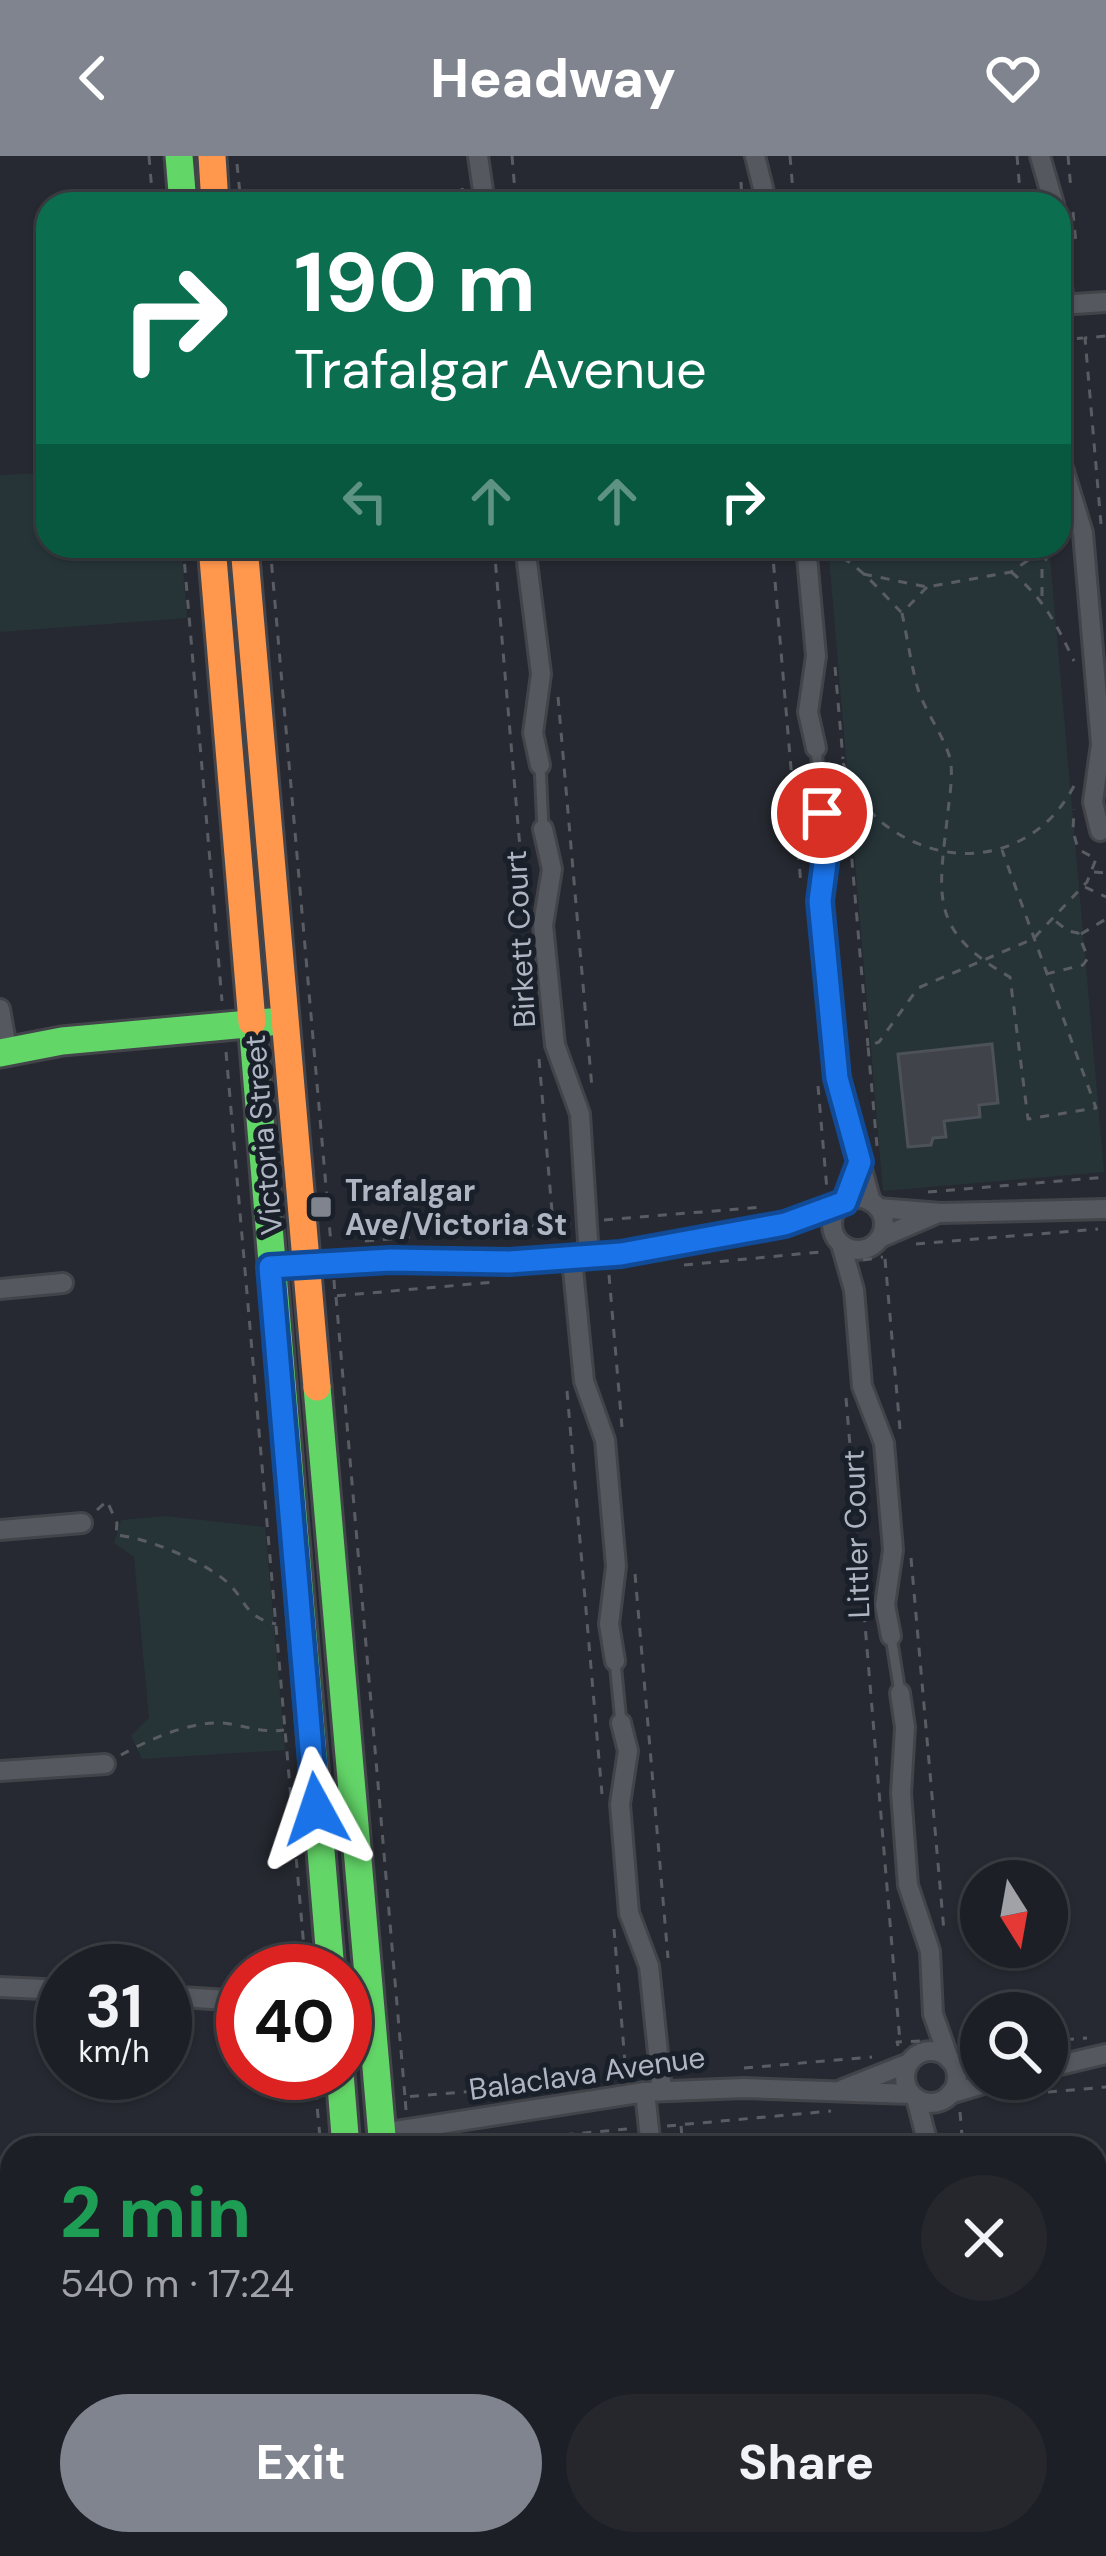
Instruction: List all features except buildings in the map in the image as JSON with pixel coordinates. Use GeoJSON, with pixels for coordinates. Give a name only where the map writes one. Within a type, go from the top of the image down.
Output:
{"type":"FeatureCollection","features":[{"type":"Feature","properties":{"kind":"street"},"geometry":{"type":"LineString","coordinates":[[179,156],[182,192]]}},
{"type":"Feature","properties":{"kind":"street"},"geometry":{"type":"LineString","coordinates":[[212,156],[214,192]]}},
{"type":"Feature","properties":{"kind":"street"},"geometry":{"type":"LineString","coordinates":[[478,156],[483,192]]}},
{"type":"Feature","properties":{"kind":"street"},"geometry":{"type":"LineString","coordinates":[[755,156],[762,192]]}},
{"type":"Feature","properties":{"kind":"street"},"geometry":{"type":"LineString","coordinates":[[1040,156],[1050,192]]}},
{"type":"Feature","properties":{"kind":"street"},"geometry":{"type":"LineString","coordinates":[[1071,304],[1106,302]]}},
{"type":"Feature","properties":{"kind":"street"},"geometry":{"type":"LineString","coordinates":[[1071,490],[1082,523],[1101,744],[1094,802],[1100,831]]}},
{"type":"Feature","properties":{"kind":"street","name":"Victoria Street"},"geometry":{"type":"LineString","coordinates":[[213,558],[329,1944]]}},
{"type":"Feature","properties":{"kind":"street","name":"Victoria Street"},"geometry":{"type":"LineString","coordinates":[[245,558],[383,2136]]}},
{"type":"Feature","properties":{"kind":"street"},"geometry":{"type":"LineString","coordinates":[[526,558],[541,674],[533,733],[540,765]]}},
{"type":"Feature","properties":{"kind":"street"},"geometry":{"type":"LineString","coordinates":[[815,558],[815,656],[808,712],[816,748]]}},
{"type":"Feature","properties":{"kind":"street"},"geometry":{"type":"LineString","coordinates":[[822,813],[828,840],[820,901],[837,1078],[874,1205],[884,1222],[880,1246]]}},
{"type":"Feature","properties":{"kind":"street","name":"Birkett Court"},"geometry":{"type":"LineString","coordinates":[[544,829],[552,869],[543,925],[556,1045],[580,1114],[584,1382],[605,1440],[616,1567],[608,1624],[615,1661]]}},
{"type":"Feature","properties":{"kind":"street"},"geometry":{"type":"LineString","coordinates":[[1,1038],[62,1041],[286,1020]]}},
{"type":"Feature","properties":{"kind":"street"},"geometry":{"type":"LineString","coordinates":[[838,1241],[832,1222],[837,1200],[860,1162]]}},
{"type":"Feature","properties":{"kind":"street"},"geometry":{"type":"LineString","coordinates":[[270,1267],[579,1264],[785,1224],[837,1200],[858,1198],[874,1205],[940,1213],[1106,1209]]}},
{"type":"Feature","properties":{"kind":"street"},"geometry":{"type":"LineString","coordinates":[[785,1224],[857,1250],[880,1246],[906,1227],[940,1213]]}},
{"type":"Feature","properties":{"kind":"street","name":"Littler Court"},"geometry":{"type":"LineString","coordinates":[[838,1241],[854,1291],[862,1386],[885,1454],[893,1550],[885,1605],[891,1636]]}},
{"type":"Feature","properties":{"kind":"street","name":"Littler Court"},"geometry":{"type":"LineString","coordinates":[[854,1291],[858,1270],[880,1246]]}},
{"type":"Feature","properties":{"kind":"street"},"geometry":{"type":"LineString","coordinates":[[0,1289],[63,1283]]}},
{"type":"Feature","properties":{"kind":"street"},"geometry":{"type":"LineString","coordinates":[[0,1530],[82,1523]]}},
{"type":"Feature","properties":{"kind":"street"},"geometry":{"type":"LineString","coordinates":[[900,1693],[908,1885],[929,1952],[933,2014],[942,2052],[956,2081],[932,2136]]}},
{"type":"Feature","properties":{"kind":"street"},"geometry":{"type":"LineString","coordinates":[[621,1723],[628,1750],[620,1804],[629,1912],[649,1966],[652,2136]]}},
{"type":"Feature","properties":{"kind":"street"},"geometry":{"type":"LineString","coordinates":[[0,1772],[105,1764]]}},
{"type":"Feature","properties":{"kind":"street"},"geometry":{"type":"LineString","coordinates":[[0,1987],[36,1989]]}},
{"type":"Feature","properties":{"kind":"street","name":"Balaclava Avenue"},"geometry":{"type":"LineString","coordinates":[[838,2090],[926,2051],[942,2052]]}},
{"type":"Feature","properties":{"kind":"street"},"geometry":{"type":"LineString","coordinates":[[925,2136],[905,2079],[910,2062],[942,2052]]}},
{"type":"Feature","properties":{"kind":"street"},"geometry":{"type":"LineString","coordinates":[[942,2052],[960,2071]]}},
{"type":"Feature","properties":{"kind":"street"},"geometry":{"type":"LineString","coordinates":[[1068,2063],[1106,2054]]}},
{"type":"Feature","properties":{"kind":"street","name":"Balaclava Avenue"},"geometry":{"type":"LineString","coordinates":[[406,2136],[654,2092],[838,2090],[914,2096]]}},
{"type":"Feature","properties":{"kind":"street"},"geometry":{"type":"LineString","coordinates":[[914,2096],[928,2102],[960,2092]]}},
{"type":"Feature","properties":{"kind":"street"},"geometry":{"type":"LineString","coordinates":[[338,2136],[339,2100]]}},
{"type":"Feature","properties":{"kind":"lane"},"geometry":{"type":"LineString","coordinates":[[816,748],[822,813]]}},
{"type":"Feature","properties":{"kind":"lane"},"geometry":{"type":"LineString","coordinates":[[540,765],[544,829]]}},
{"type":"Feature","properties":{"kind":"lane"},"geometry":{"type":"LineString","coordinates":[[891,1636],[900,1693]]}},
{"type":"Feature","properties":{"kind":"lane"},"geometry":{"type":"LineString","coordinates":[[615,1661],[621,1723]]}},
{"type":"Feature","properties":{"kind":"path"},"geometry":{"type":"LineString","coordinates":[[149,156],[153,192]]}},
{"type":"Feature","properties":{"kind":"path"},"geometry":{"type":"LineString","coordinates":[[236,156],[240,192]]}},
{"type":"Feature","properties":{"kind":"path"},"geometry":{"type":"LineString","coordinates":[[512,156],[515,192]]}},
{"type":"Feature","properties":{"kind":"path"},"geometry":{"type":"LineString","coordinates":[[790,156],[793,192]]}},
{"type":"Feature","properties":{"kind":"path"},"geometry":{"type":"LineString","coordinates":[[1017,156],[1020,192]]}},
{"type":"Feature","properties":{"kind":"path"},"geometry":{"type":"LineString","coordinates":[[1068,156],[1068,192]]}},
{"type":"Feature","properties":{"kind":"path"},"geometry":{"type":"LineString","coordinates":[[1071,339],[1106,336]]}},
{"type":"Feature","properties":{"kind":"path"},"geometry":{"type":"LineString","coordinates":[[1085,338],[1102,539]]}},
{"type":"Feature","properties":{"kind":"path"},"geometry":{"type":"LineString","coordinates":[[271,558],[331,1244]]}},
{"type":"Feature","properties":{"kind":"path"},"geometry":{"type":"LineString","coordinates":[[495,558],[527,920]]}},
{"type":"Feature","properties":{"kind":"path"},"geometry":{"type":"LineString","coordinates":[[773,558],[802,904]]}},
{"type":"Feature","properties":{"kind":"path"},"geometry":{"type":"LineString","coordinates":[[843,558],[902,613],[917,686],[950,757],[940,877],[944,913],[954,934],[982,963],[1010,977],[1028,1119],[1096,1108],[1002,850]]}},
{"type":"Feature","properties":{"kind":"path"},"geometry":{"type":"LineString","coordinates":[[863,574],[927,587],[1010,572],[1032,558]]}},
{"type":"Feature","properties":{"kind":"path"},"geometry":{"type":"LineString","coordinates":[[1042,602],[1046,558]]}},
{"type":"Feature","properties":{"kind":"path"},"geometry":{"type":"LineString","coordinates":[[1010,572],[1053,614],[1077,668]]}},
{"type":"Feature","properties":{"kind":"path"},"geometry":{"type":"LineString","coordinates":[[902,613],[927,587]]}},
{"type":"Feature","properties":{"kind":"path"},"geometry":{"type":"LineString","coordinates":[[557,686],[594,1104]]}},
{"type":"Feature","properties":{"kind":"path"},"geometry":{"type":"LineString","coordinates":[[876,1144],[843,763],[856,792],[882,823],[914,842],[944,851],[1002,850],[1032,835],[1055,817],[1082,769]]}},
{"type":"Feature","properties":{"kind":"path"},"geometry":{"type":"LineString","coordinates":[[868,1046],[879,1042],[917,988],[1033,939],[1092,872],[1106,873]]}},
{"type":"Feature","properties":{"kind":"path"},"geometry":{"type":"LineString","coordinates":[[1083,886],[1106,897]]}},
{"type":"Feature","properties":{"kind":"path"},"geometry":{"type":"LineString","coordinates":[[1046,974],[1087,961],[1079,935],[1052,919]]}},
{"type":"Feature","properties":{"kind":"path"},"geometry":{"type":"LineString","coordinates":[[1079,935],[1106,919]]}},
{"type":"Feature","properties":{"kind":"path"},"geometry":{"type":"LineString","coordinates":[[539,1061],[553,1225]]}},
{"type":"Feature","properties":{"kind":"path"},"geometry":{"type":"LineString","coordinates":[[817,1072],[837,1200]]}},
{"type":"Feature","properties":{"kind":"path"},"geometry":{"type":"LineString","coordinates":[[929,1192],[1106,1177]]}},
{"type":"Feature","properties":{"kind":"path"},"geometry":{"type":"LineString","coordinates":[[906,1227],[908,1245],[1106,1229]]}},
{"type":"Feature","properties":{"kind":"path"},"geometry":{"type":"LineString","coordinates":[[880,1246],[902,1447]]}},
{"type":"Feature","properties":{"kind":"path"},"geometry":{"type":"LineString","coordinates":[[679,1265],[820,1252]]}},
{"type":"Feature","properties":{"kind":"path"},"geometry":{"type":"LineString","coordinates":[[579,1264],[608,1272],[622,1437]]}},
{"type":"Feature","properties":{"kind":"path"},"geometry":{"type":"LineString","coordinates":[[335,1295],[405,2097]]}},
{"type":"Feature","properties":{"kind":"path"},"geometry":{"type":"LineString","coordinates":[[844,1381],[900,2042],[886,2056],[886,2071]]}},
{"type":"Feature","properties":{"kind":"path"},"geometry":{"type":"LineString","coordinates":[[568,1394],[602,1795]]}},
{"type":"Feature","properties":{"kind":"path"},"geometry":{"type":"LineString","coordinates":[[82,1523],[107,1501],[117,1523],[116,1535],[137,1536],[212,1570],[233,1588],[249,1612],[276,1624]]}},
{"type":"Feature","properties":{"kind":"path"},"geometry":{"type":"LineString","coordinates":[[910,1542],[945,1945]]}},
{"type":"Feature","properties":{"kind":"path"},"geometry":{"type":"LineString","coordinates":[[269,1547],[304,1944]]}},
{"type":"Feature","properties":{"kind":"path"},"geometry":{"type":"LineString","coordinates":[[633,1555],[668,1956]]}},
{"type":"Feature","properties":{"kind":"path"},"geometry":{"type":"LineString","coordinates":[[105,1764],[173,1731],[218,1722],[260,1733],[285,1730]]}},
{"type":"Feature","properties":{"kind":"path"},"geometry":{"type":"LineString","coordinates":[[612,1913],[626,2078]]}},
{"type":"Feature","properties":{"kind":"path"},"geometry":{"type":"LineString","coordinates":[[1068,2039],[1086,2038]]}},
{"type":"Feature","properties":{"kind":"path"},"geometry":{"type":"LineString","coordinates":[[900,2042],[942,2052],[954,2040],[960,2049]]}},
{"type":"Feature","properties":{"kind":"path"},"geometry":{"type":"LineString","coordinates":[[1068,2086],[1106,2086]]}},
{"type":"Feature","properties":{"kind":"path"},"geometry":{"type":"LineString","coordinates":[[323,2100],[335,2136]]}},
{"type":"Feature","properties":{"kind":"path"},"geometry":{"type":"LineString","coordinates":[[962,2136],[959,2105],[963,2100]]}},
{"type":"Feature","properties":{"kind":"path"},"geometry":{"type":"LineString","coordinates":[[681,2124],[682,2136]]}},
{"type":"Feature","properties":{"kind":"shaded area"},"geometry":{"type":"Polygon","coordinates":[[[36,474],[36,558],[182,558],[187,618],[0,632],[0,475],[36,474]]]}},
{"type":"Feature","properties":{"kind":"shaded area"},"geometry":{"type":"Polygon","coordinates":[[[829,558],[1050,558],[1104,1172],[883,1191],[829,558]]]}},
{"type":"Feature","properties":{"kind":"shaded area"},"geometry":{"type":"Polygon","coordinates":[[[166,1516],[265,1527],[285,1750],[142,1759],[131,1736],[149,1718],[134,1557],[114,1543],[121,1520],[166,1516]]]}},
{"type":"Feature","properties":{"kind":"traffic: fast"},"geometry":{"type":"LineString","coordinates":[[179,156],[182,192]]}},
{"type":"Feature","properties":{"kind":"traffic: fast"},"geometry":{"type":"LineString","coordinates":[[252,1022],[329,1944]]}},
{"type":"Feature","properties":{"kind":"traffic: fast"},"geometry":{"type":"LineString","coordinates":[[0,1053],[62,1041],[270,1022]]}},
{"type":"Feature","properties":{"kind":"traffic: fast"},"geometry":{"type":"LineString","coordinates":[[317,1387],[382,2136]]}},
{"type":"Feature","properties":{"kind":"traffic: fast"},"geometry":{"type":"LineString","coordinates":[[342,2100],[345,2136]]}},
{"type":"Feature","properties":{"kind":"traffic: slow"},"geometry":{"type":"LineString","coordinates":[[212,156],[214,192]]}},
{"type":"Feature","properties":{"kind":"traffic: slow"},"geometry":{"type":"LineString","coordinates":[[213,558],[252,1022]]}},
{"type":"Feature","properties":{"kind":"traffic: slow"},"geometry":{"type":"LineString","coordinates":[[245,558],[317,1387]]}},
{"type":"Feature","properties":{"kind":"place","name":"Trafalgar Ave/Victoria St"},"geometry":{"type":"Point","coordinates":[321,1207]}},
{"type":"Feature","properties":{"kind":"route"},"geometry":{"type":"LineString","coordinates":[[316,1809],[270,1267],[391,1260],[509,1262],[621,1254],[785,1224],[845,1202],[860,1162],[837,1078],[820,901],[828,840],[822,813]]}}]}
